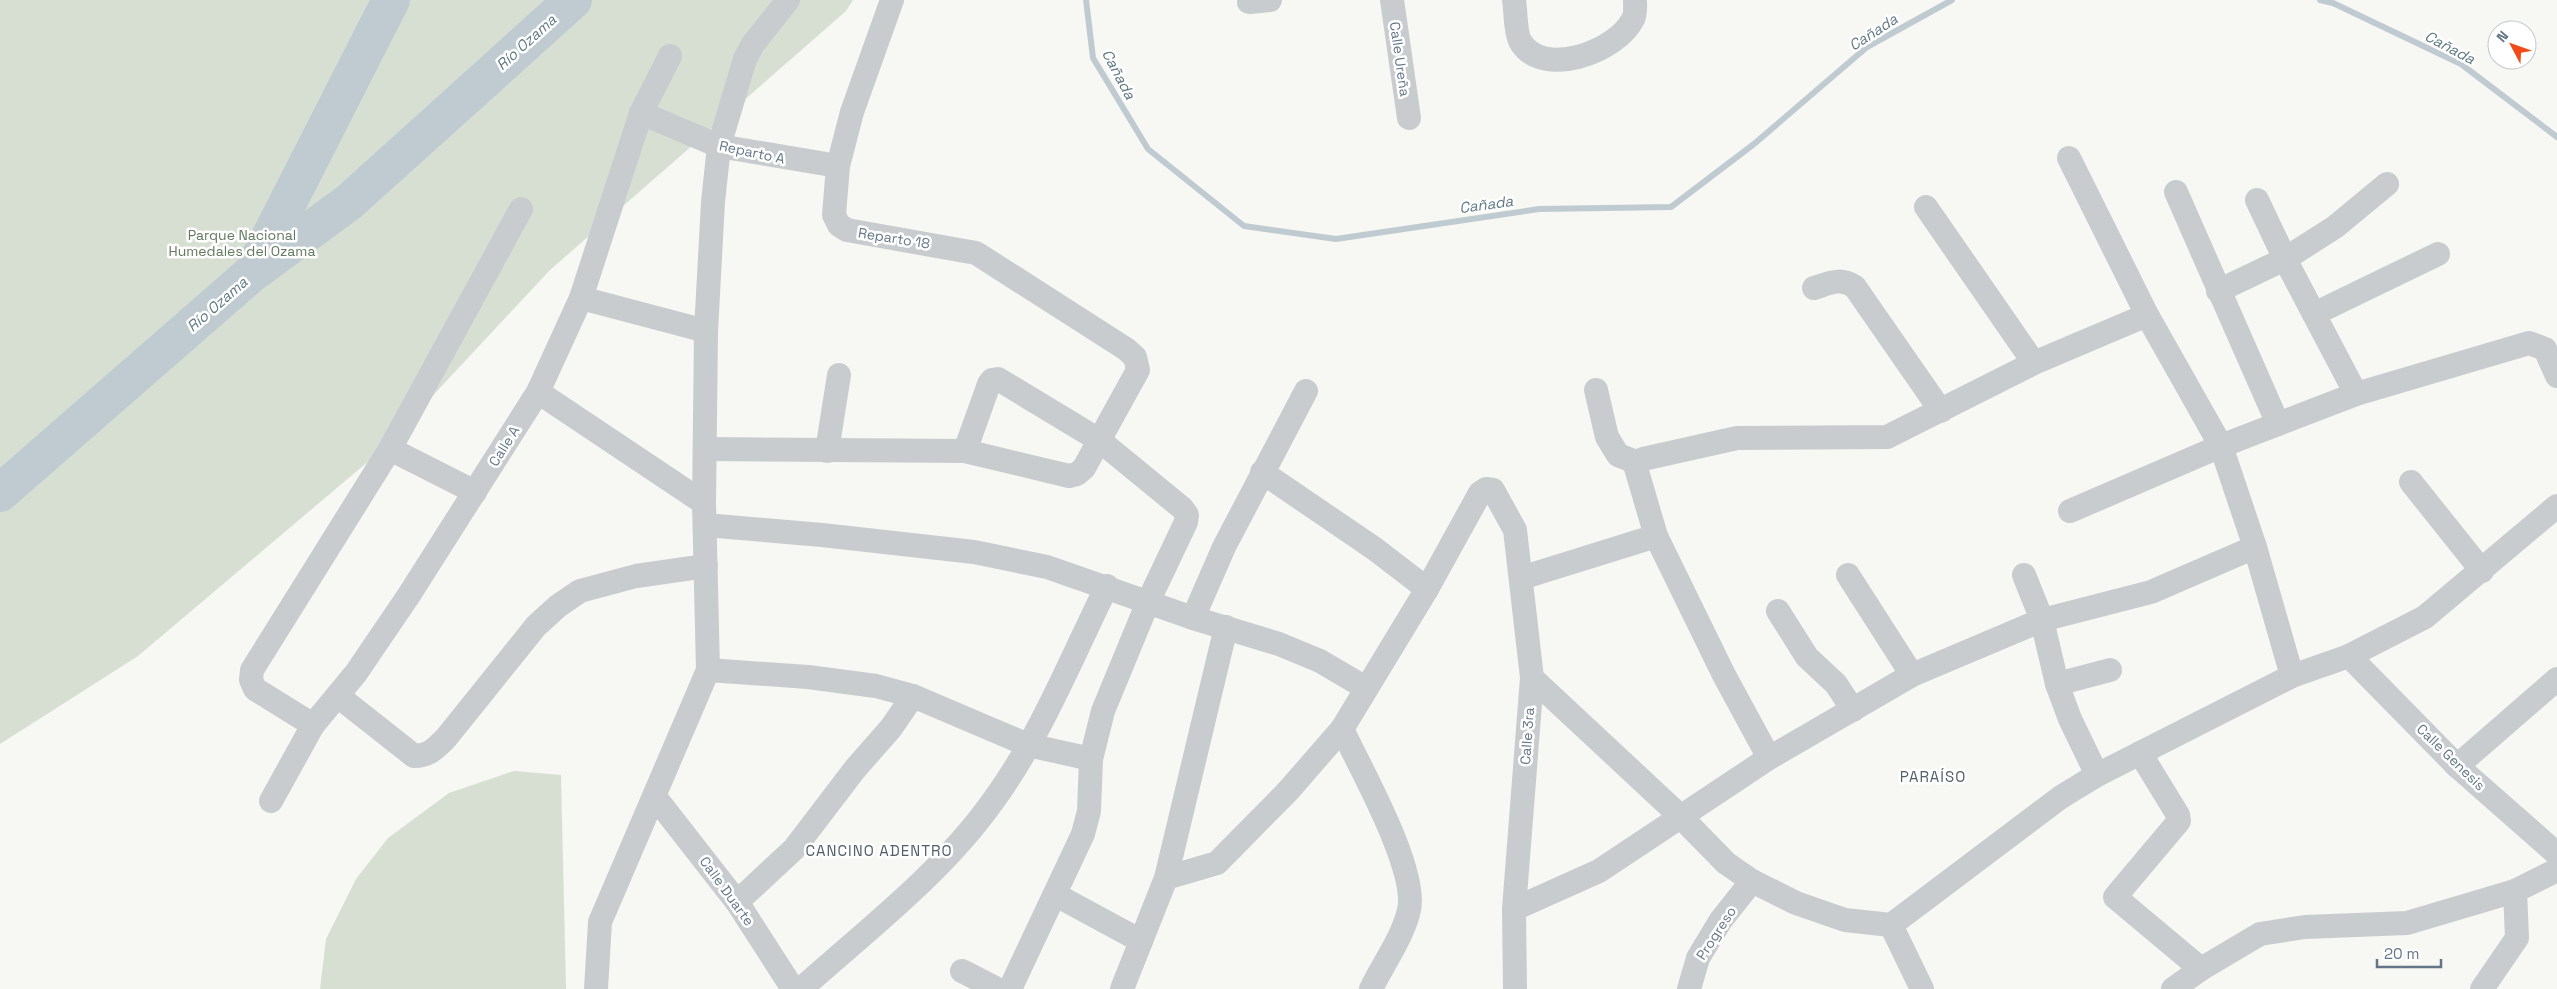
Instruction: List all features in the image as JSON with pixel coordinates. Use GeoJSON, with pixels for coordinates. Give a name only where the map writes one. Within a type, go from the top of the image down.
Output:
{"type":"FeatureCollection","features":[{"type":"Feature","properties":{"kind":"street"},"geometry":{"type":"LineString","coordinates":[[596,989],[600,922],[708,670],[705,514],[706,331],[713,202],[719,146],[746,59],[753,44],[788,0]]}},
{"type":"Feature","properties":{"kind":"street","name":"Reparto 18"},"geometry":{"type":"LineString","coordinates":[[892,0],[852,112],[838,166],[834,215],[839,225],[847,230],[976,253],[1126,348],[1135,357],[1138,370],[1099,440]]}},
{"type":"Feature","properties":{"kind":"street","name":"Calle Ureña"},"geometry":{"type":"LineString","coordinates":[[1392,0],[1409,118]]}},
{"type":"Feature","properties":{"kind":"street"},"geometry":{"type":"LineString","coordinates":[[1514,0],[1520,40],[1529,52],[1541,60],[1579,58],[1607,44],[1626,29],[1634,17],[1635,0]]}},
{"type":"Feature","properties":{"kind":"street","name":"Calle A"},"geometry":{"type":"LineString","coordinates":[[271,801],[313,725],[338,696],[409,595],[538,392],[581,298],[642,113],[670,56]]}},
{"type":"Feature","properties":{"kind":"street","name":"Reparto A"},"geometry":{"type":"LineString","coordinates":[[642,113],[719,146],[838,166]]}},
{"type":"Feature","properties":{"kind":"street"},"geometry":{"type":"LineString","coordinates":[[2069,158],[2147,315],[2221,446],[2255,547],[2292,676]]}},
{"type":"Feature","properties":{"kind":"street"},"geometry":{"type":"LineString","coordinates":[[2218,290],[2285,259],[2335,227],[2387,184]]}},
{"type":"Feature","properties":{"kind":"street"},"geometry":{"type":"LineString","coordinates":[[2176,192],[2278,424]]}},
{"type":"Feature","properties":{"kind":"street"},"geometry":{"type":"LineString","coordinates":[[2257,200],[2285,259],[2356,394]]}},
{"type":"Feature","properties":{"kind":"street"},"geometry":{"type":"LineString","coordinates":[[1926,207],[2034,363]]}},
{"type":"Feature","properties":{"kind":"street"},"geometry":{"type":"LineString","coordinates":[[313,725],[255,688],[251,680],[252,670],[390,449],[521,209]]}},
{"type":"Feature","properties":{"kind":"street"},"geometry":{"type":"LineString","coordinates":[[2314,314],[2438,254]]}},
{"type":"Feature","properties":{"kind":"street"},"geometry":{"type":"LineString","coordinates":[[1814,288],[1837,280],[1847,281],[1855,287],[1941,411]]}},
{"type":"Feature","properties":{"kind":"street"},"geometry":{"type":"LineString","coordinates":[[581,298],[706,331]]}},
{"type":"Feature","properties":{"kind":"street"},"geometry":{"type":"LineString","coordinates":[[1769,758],[1724,675],[1656,536],[1636,468],[1638,463],[1643,459],[1743,437],[1887,437],[2034,363],[2147,315]]}},
{"type":"Feature","properties":{"kind":"street"},"geometry":{"type":"LineString","coordinates":[[2070,511],[2221,446],[2356,394],[2529,343],[2545,348],[2557,376]]}},
{"type":"Feature","properties":{"kind":"street"},"geometry":{"type":"LineString","coordinates":[[827,451],[839,375]]}},
{"type":"Feature","properties":{"kind":"street"},"geometry":{"type":"LineString","coordinates":[[965,451],[989,384],[992,380],[998,379],[1099,440],[1182,508],[1187,515],[1186,522],[1148,602],[1103,711],[1091,759],[1089,811],[1085,826],[1056,895],[1010,989]]}},
{"type":"Feature","properties":{"kind":"street"},"geometry":{"type":"LineString","coordinates":[[1596,390],[1607,437],[1618,455],[1638,463]]}},
{"type":"Feature","properties":{"kind":"street"},"geometry":{"type":"LineString","coordinates":[[1193,618],[1224,547],[1306,391]]}},
{"type":"Feature","properties":{"kind":"street"},"geometry":{"type":"LineString","coordinates":[[538,392],[705,514],[822,535],[974,552],[1047,567],[1107,586],[1193,618],[1280,644],[1320,661],[1366,688]]}},
{"type":"Feature","properties":{"kind":"street"},"geometry":{"type":"LineString","coordinates":[[705,449],[965,451],[1070,476],[1077,474],[1084,468],[1099,440]]}},
{"type":"Feature","properties":{"kind":"street"},"geometry":{"type":"LineString","coordinates":[[390,449],[475,492]]}},
{"type":"Feature","properties":{"kind":"street"},"geometry":{"type":"LineString","coordinates":[[1166,878],[1217,863],[1288,791],[1342,729],[1427,588],[1375,549],[1262,472]]}},
{"type":"Feature","properties":{"kind":"street"},"geometry":{"type":"LineString","coordinates":[[2411,482],[2482,571]]}},
{"type":"Feature","properties":{"kind":"street","name":"Calle 3ra"},"geometry":{"type":"LineString","coordinates":[[1427,588],[1480,493],[1486,488],[1493,490],[1515,530],[1532,678],[1514,909],[1515,989]]}},
{"type":"Feature","properties":{"kind":"street"},"geometry":{"type":"LineString","coordinates":[[1532,678],[1680,816],[1726,863],[1752,881],[1796,903],[1845,920],[1891,925],[2061,797],[2097,775],[2292,676],[2349,656],[2425,617],[2557,506]]}},
{"type":"Feature","properties":{"kind":"street"},"geometry":{"type":"LineString","coordinates":[[1521,578],[1656,536]]}},
{"type":"Feature","properties":{"kind":"street"},"geometry":{"type":"LineString","coordinates":[[1514,909],[1598,871],[1769,758],[1912,675],[2042,620],[2151,592],[2255,547]]}},
{"type":"Feature","properties":{"kind":"street"},"geometry":{"type":"LineString","coordinates":[[338,696],[414,756],[423,756],[431,752],[446,738],[536,626],[558,606],[580,591],[626,578],[706,566]]}},
{"type":"Feature","properties":{"kind":"street"},"geometry":{"type":"LineString","coordinates":[[1848,575],[1912,675]]}},
{"type":"Feature","properties":{"kind":"street"},"geometry":{"type":"LineString","coordinates":[[2024,575],[2042,620],[2057,684],[2070,719],[2097,775]]}},
{"type":"Feature","properties":{"kind":"street"},"geometry":{"type":"LineString","coordinates":[[801,989],[958,844],[994,801],[1028,745],[1107,586]]}},
{"type":"Feature","properties":{"kind":"street"},"geometry":{"type":"LineString","coordinates":[[1778,611],[1808,657],[1836,684],[1853,710]]}},
{"type":"Feature","properties":{"kind":"street"},"geometry":{"type":"LineString","coordinates":[[1122,989],[1166,878],[1226,627]]}},
{"type":"Feature","properties":{"kind":"street","name":"Calle Genesis"},"geometry":{"type":"LineString","coordinates":[[2349,656],[2457,766],[2557,854]]}},
{"type":"Feature","properties":{"kind":"street"},"geometry":{"type":"LineString","coordinates":[[708,670],[808,676],[876,686],[913,696],[1028,745],[1091,759]]}},
{"type":"Feature","properties":{"kind":"street"},"geometry":{"type":"LineString","coordinates":[[2057,684],[2110,670]]}},
{"type":"Feature","properties":{"kind":"street"},"geometry":{"type":"LineString","coordinates":[[2457,766],[2557,679]]}},
{"type":"Feature","properties":{"kind":"street"},"geometry":{"type":"LineString","coordinates":[[737,902],[794,849],[854,770],[891,728],[913,696]]}},
{"type":"Feature","properties":{"kind":"street"},"geometry":{"type":"LineString","coordinates":[[1342,729],[1390,832],[1410,884],[1409,909],[1371,989]]}},
{"type":"Feature","properties":{"kind":"street"},"geometry":{"type":"LineString","coordinates":[[2140,753],[2178,815],[2179,821],[2115,897],[2201,969]]}},
{"type":"Feature","properties":{"kind":"street","name":"Calle Duarte"},"geometry":{"type":"LineString","coordinates":[[655,797],[737,902],[794,989]]}},
{"type":"Feature","properties":{"kind":"street"},"geometry":{"type":"LineString","coordinates":[[2173,989],[2201,969],[2260,934],[2305,927],[2406,923],[2515,891],[2557,870]]}},
{"type":"Feature","properties":{"kind":"street","name":"Progreso"},"geometry":{"type":"LineString","coordinates":[[1689,989],[1698,958],[1721,920],[1752,881]]}},
{"type":"Feature","properties":{"kind":"street"},"geometry":{"type":"LineString","coordinates":[[2482,989],[2517,938],[2515,891]]}},
{"type":"Feature","properties":{"kind":"street"},"geometry":{"type":"LineString","coordinates":[[1056,895],[1141,941]]}},
{"type":"Feature","properties":{"kind":"street"},"geometry":{"type":"LineString","coordinates":[[1891,925],[1922,989]]}},
{"type":"Feature","properties":{"kind":"street"},"geometry":{"type":"LineString","coordinates":[[962,971],[997,989]]}},
{"type":"Feature","properties":{"kind":"green space","name":"Parque Nacional Humedales del Ozama"},"geometry":{"type":"Polygon","coordinates":[[[0,0],[853,0],[846,11],[550,270],[383,449],[138,656],[0,744],[0,0]]]}},
{"type":"Feature","properties":{"kind":"green space"},"geometry":{"type":"Polygon","coordinates":[[[514,771],[561,775],[566,989],[320,989],[326,939],[356,879],[388,838],[449,793],[514,771]]]}},
{"type":"Feature","properties":{"kind":"waterway"},"geometry":{"type":"LineString","coordinates":[[255,267],[391,0]]}},
{"type":"Feature","properties":{"kind":"waterway","name":"Río Ozama"},"geometry":{"type":"LineString","coordinates":[[0,493],[251,274],[349,202],[573,0]]}},
{"type":"Feature","properties":{"kind":"waterway","name":"Cañada"},"geometry":{"type":"LineString","coordinates":[[1086,0],[1093,58],[1148,149],[1244,226],[1336,239],[1539,209],[1671,207],[1754,144],[1867,47],[1952,0]]}},
{"type":"Feature","properties":{"kind":"waterway","name":"Cañada"},"geometry":{"type":"LineString","coordinates":[[2320,0],[2333,3],[2461,64],[2557,137]]}},
{"type":"Feature","properties":{"kind":"district","name":"PARAÍSO"},"geometry":{"type":"Point","coordinates":[1933,776]}},
{"type":"Feature","properties":{"kind":"district","name":"CANCINO ADENTRO"},"geometry":{"type":"Point","coordinates":[879,850]}}]}
